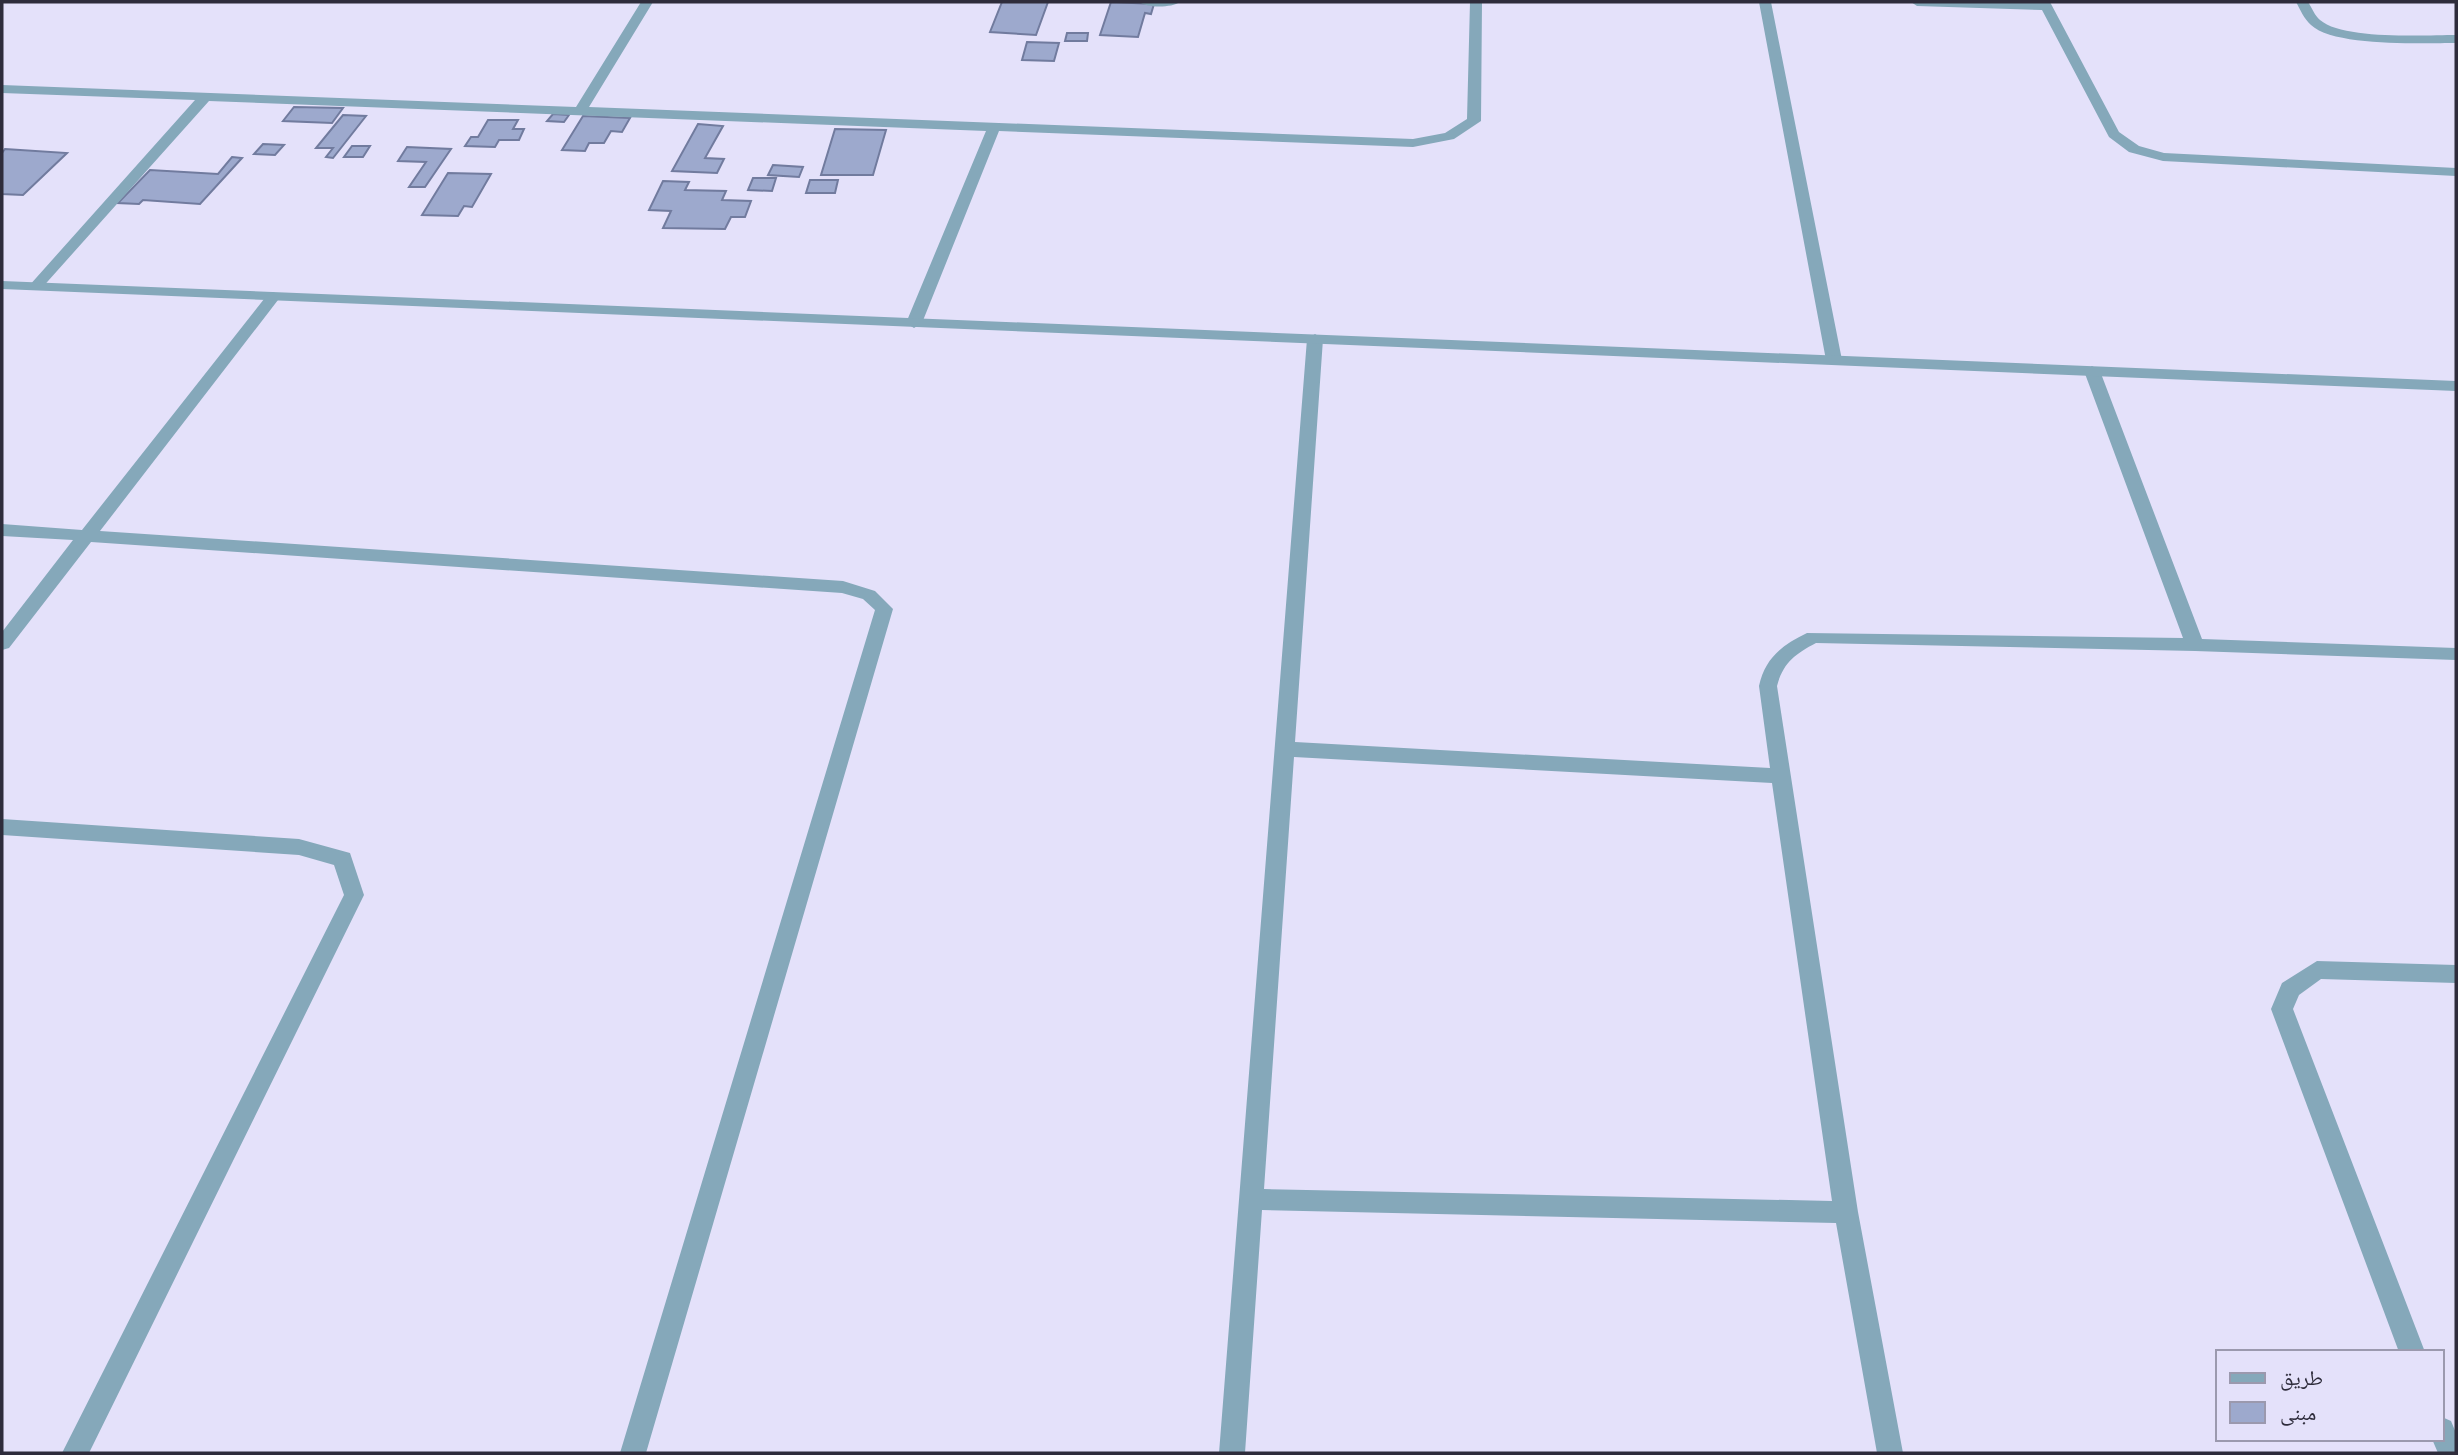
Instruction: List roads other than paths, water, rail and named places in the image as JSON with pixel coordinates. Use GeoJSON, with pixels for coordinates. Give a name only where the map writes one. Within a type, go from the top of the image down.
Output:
{"type":"FeatureCollection","features":[{"type":"Feature","properties":{"kind":"street"},"geometry":{"type":"LineString","coordinates":[[580,111],[647,2]]}},
{"type":"Feature","properties":{"kind":"street"},"geometry":{"type":"LineString","coordinates":[[1145,2],[1174,2]]}},
{"type":"Feature","properties":{"kind":"street"},"geometry":{"type":"LineString","coordinates":[[2,89],[1413,143],[1449,136],[1474,121],[1476,2]]}},
{"type":"Feature","properties":{"kind":"street"},"geometry":{"type":"LineString","coordinates":[[1765,2],[1834,360]]}},
{"type":"Feature","properties":{"kind":"street"},"geometry":{"type":"LineString","coordinates":[[1917,2],[2046,5],[2114,134],[2134,149],[2163,157],[2456,172]]}},
{"type":"Feature","properties":{"kind":"street"},"geometry":{"type":"LineString","coordinates":[[2302,2],[2317,24],[2337,32],[2358,36],[2456,39]]}},
{"type":"Feature","properties":{"kind":"street"},"geometry":{"type":"LineString","coordinates":[[35,287],[205,97]]}},
{"type":"Feature","properties":{"kind":"street"},"geometry":{"type":"LineString","coordinates":[[914,323],[994,127]]}},
{"type":"Feature","properties":{"kind":"street"},"geometry":{"type":"LineString","coordinates":[[2,285],[2456,386]]}},
{"type":"Feature","properties":{"kind":"street"},"geometry":{"type":"LineString","coordinates":[[2,644],[273,297]]}},
{"type":"Feature","properties":{"kind":"street"},"geometry":{"type":"LineString","coordinates":[[1232,1453],[1315,339]]}},
{"type":"Feature","properties":{"kind":"street"},"geometry":{"type":"LineString","coordinates":[[2092,371],[2195,645]]}},
{"type":"Feature","properties":{"kind":"street"},"geometry":{"type":"LineString","coordinates":[[2,530],[843,587],[869,595],[884,609],[633,1453]]}},
{"type":"Feature","properties":{"kind":"street"},"geometry":{"type":"LineString","coordinates":[[1890,1453],[1846,1212],[1768,686],[1772,666],[1791,649],[1813,637],[2456,654]]}},
{"type":"Feature","properties":{"kind":"street"},"geometry":{"type":"LineString","coordinates":[[1284,749],[1781,776]]}},
{"type":"Feature","properties":{"kind":"street"},"geometry":{"type":"LineString","coordinates":[[2,827],[299,846],[342,859],[354,895],[75,1453]]}},
{"type":"Feature","properties":{"kind":"street"},"geometry":{"type":"LineString","coordinates":[[2411,1350],[2282,1009],[2290,989],[2317,970],[2456,974]]}},
{"type":"Feature","properties":{"kind":"street"},"geometry":{"type":"LineString","coordinates":[[1251,1199],[1846,1212]]}},
{"type":"Feature","properties":{"kind":"street"},"geometry":{"type":"LineString","coordinates":[[2444,1435],[2451,1453]]}}]}
